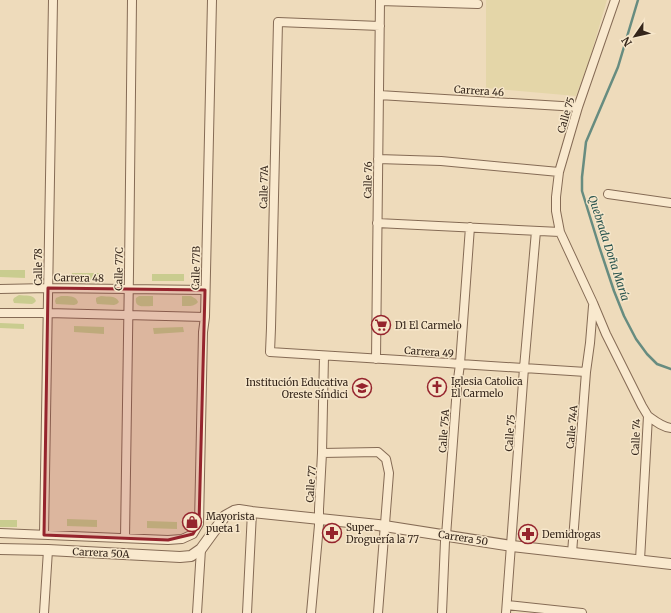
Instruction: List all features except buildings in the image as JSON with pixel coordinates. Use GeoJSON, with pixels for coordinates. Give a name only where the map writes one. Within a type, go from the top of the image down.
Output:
{"type":"FeatureCollection","features":[{"type":"Feature","properties":{"kind":"street","name":"Calle 78"},"geometry":{"type":"LineString","coordinates":[[44,535],[53,0]]}},
{"type":"Feature","properties":{"kind":"street","name":"Calle 77C"},"geometry":{"type":"LineString","coordinates":[[125,538],[132,0]]}},
{"type":"Feature","properties":{"kind":"street","name":"Calle 77B"},"geometry":{"type":"LineString","coordinates":[[125,538],[168,540],[182,539],[193,534],[199,524],[212,0]]}},
{"type":"Feature","properties":{"kind":"street","name":"Calle 75"},"geometry":{"type":"LineString","coordinates":[[593,303],[560,232],[556,211],[556,197],[560,172],[578,108],[615,0]]}},
{"type":"Feature","properties":{"kind":"street"},"geometry":{"type":"LineString","coordinates":[[380,1],[426,1],[478,4]]}},
{"type":"Feature","properties":{"kind":"street","name":"Calle 76"},"geometry":{"type":"LineString","coordinates":[[376,359],[380,1]]}},
{"type":"Feature","properties":{"kind":"street","name":"Calle 77A"},"geometry":{"type":"LineString","coordinates":[[270,352],[278,22],[380,26]]}},
{"type":"Feature","properties":{"kind":"street","name":"Carrera 46"},"geometry":{"type":"LineString","coordinates":[[379,95],[578,108]]}},
{"type":"Feature","properties":{"kind":"street"},"geometry":{"type":"LineString","coordinates":[[378,159],[442,161],[560,172]]}},
{"type":"Feature","properties":{"kind":"street"},"geometry":{"type":"LineString","coordinates":[[608,194],[671,203]]}},
{"type":"Feature","properties":{"kind":"street"},"geometry":{"type":"LineString","coordinates":[[377,223],[560,232]]}},
{"type":"Feature","properties":{"kind":"street","name":"Calle 75A"},"geometry":{"type":"LineString","coordinates":[[442,613],[445,541],[470,227]]}},
{"type":"Feature","properties":{"kind":"street","name":"Calle 75"},"geometry":{"type":"LineString","coordinates":[[507,609],[524,368],[536,231]]}},
{"type":"Feature","properties":{"kind":"street","name":"Carrera 48"},"geometry":{"type":"LineString","coordinates":[[0,289],[48,288],[205,290]]}},
{"type":"Feature","properties":{"kind":"street","name":"Calle 74"},"geometry":{"type":"LineString","coordinates":[[593,303],[606,334],[648,416],[640,560]]}},
{"type":"Feature","properties":{"kind":"street","name":"Calle 74A"},"geometry":{"type":"LineString","coordinates":[[572,553],[593,303]]}},
{"type":"Feature","properties":{"kind":"street"},"geometry":{"type":"LineString","coordinates":[[0,313],[204,317]]}},
{"type":"Feature","properties":{"kind":"street"},"geometry":{"type":"LineString","coordinates":[[590,343],[596,336],[606,334]]}},
{"type":"Feature","properties":{"kind":"street","name":"Carrera 49"},"geometry":{"type":"LineString","coordinates":[[270,352],[586,372]]}},
{"type":"Feature","properties":{"kind":"street","name":"Calle 77"},"geometry":{"type":"LineString","coordinates":[[311,613],[319,519],[324,356]]}},
{"type":"Feature","properties":{"kind":"street"},"geometry":{"type":"LineString","coordinates":[[648,416],[666,427],[671,428]]}},
{"type":"Feature","properties":{"kind":"street"},"geometry":{"type":"LineString","coordinates":[[322,454],[378,452],[386,459],[389,473],[378,613]]}},
{"type":"Feature","properties":{"kind":"street","name":"Carrera 50"},"geometry":{"type":"LineString","coordinates":[[201,549],[225,516],[239,510],[384,527],[512,546],[671,564]]}},
{"type":"Feature","properties":{"kind":"street"},"geometry":{"type":"LineString","coordinates":[[247,613],[252,512]]}},
{"type":"Feature","properties":{"kind":"street"},"geometry":{"type":"LineString","coordinates":[[0,533],[125,538]]}},
{"type":"Feature","properties":{"kind":"street","name":"Carrera 50A"},"geometry":{"type":"LineString","coordinates":[[0,549],[180,557],[191,556],[201,549]]}},
{"type":"Feature","properties":{"kind":"street"},"geometry":{"type":"LineString","coordinates":[[197,613],[201,549]]}},
{"type":"Feature","properties":{"kind":"street"},"geometry":{"type":"LineString","coordinates":[[44,613],[48,550]]}},
{"type":"Feature","properties":{"kind":"street"},"geometry":{"type":"LineString","coordinates":[[507,609],[582,613]]}},
{"type":"Feature","properties":{"kind":"highlighted area"},"geometry":{"type":"Polygon","coordinates":[[[48,288],[205,290],[199,524],[193,534],[168,540],[44,535],[48,288]]]}},
{"type":"Feature","properties":{"kind":"shaded area"},"geometry":{"type":"Polygon","coordinates":[[[486,0],[607,0],[589,61],[576,96],[486,88],[486,0]]]}},
{"type":"Feature","properties":{"kind":"green space"},"geometry":{"type":"Polygon","coordinates":[[[0,270],[25,270],[25,278],[0,277],[0,270]]]}},
{"type":"Feature","properties":{"kind":"green space"},"geometry":{"type":"Polygon","coordinates":[[[72,273],[103,273],[103,280],[72,280],[72,273]]]}},
{"type":"Feature","properties":{"kind":"green space"},"geometry":{"type":"Polygon","coordinates":[[[152,274],[184,274],[184,281],[152,281],[152,274]]]}},
{"type":"Feature","properties":{"kind":"green space"},"geometry":{"type":"Polygon","coordinates":[[[19,295],[31,296],[36,301],[32,304],[14,303],[14,298],[19,295]]]}},
{"type":"Feature","properties":{"kind":"green space"},"geometry":{"type":"Polygon","coordinates":[[[61,296],[73,297],[78,302],[74,305],[56,304],[56,298],[61,296]]]}},
{"type":"Feature","properties":{"kind":"green space"},"geometry":{"type":"Polygon","coordinates":[[[101,296],[114,297],[119,302],[114,305],[97,304],[96,298],[101,296]]]}},
{"type":"Feature","properties":{"kind":"green space"},"geometry":{"type":"Polygon","coordinates":[[[139,296],[153,296],[153,306],[137,304],[136,298],[139,296]]]}},
{"type":"Feature","properties":{"kind":"green space"},"geometry":{"type":"Polygon","coordinates":[[[182,296],[191,296],[198,302],[189,306],[182,306],[182,296]]]}},
{"type":"Feature","properties":{"kind":"green space"},"geometry":{"type":"Polygon","coordinates":[[[0,323],[24,324],[24,329],[0,328],[0,323]]]}},
{"type":"Feature","properties":{"kind":"green space"},"geometry":{"type":"Polygon","coordinates":[[[74,326],[104,327],[104,334],[74,332],[74,326]]]}},
{"type":"Feature","properties":{"kind":"green space"},"geometry":{"type":"Polygon","coordinates":[[[183,327],[184,332],[154,334],[153,328],[183,327]]]}},
{"type":"Feature","properties":{"kind":"green space"},"geometry":{"type":"Polygon","coordinates":[[[67,519],[97,520],[97,527],[67,526],[67,519]]]}},
{"type":"Feature","properties":{"kind":"green space"},"geometry":{"type":"Polygon","coordinates":[[[0,520],[17,520],[17,527],[0,527],[0,520]]]}},
{"type":"Feature","properties":{"kind":"green space"},"geometry":{"type":"Polygon","coordinates":[[[147,521],[177,522],[177,529],[147,528],[147,521]]]}},
{"type":"Feature","properties":{"kind":"waterway","name":"Quebrada Doña María"},"geometry":{"type":"LineString","coordinates":[[638,0],[618,67],[586,142],[582,191],[614,291],[624,316],[636,339],[647,354],[657,364],[671,369]]}},
{"type":"Feature","properties":{"kind":"place","name":"D1 El Carmelo"},"geometry":{"type":"Point","coordinates":[381,325]}},
{"type":"Feature","properties":{"kind":"place","name":"Iglesia Catolica El Carmelo"},"geometry":{"type":"Point","coordinates":[437,387]}},
{"type":"Feature","properties":{"kind":"place","name":"Institución Educativa Oreste Síndici"},"geometry":{"type":"Point","coordinates":[362,388]}},
{"type":"Feature","properties":{"kind":"place","name":"Mayorista pueta 1"},"geometry":{"type":"Point","coordinates":[192,522]}},
{"type":"Feature","properties":{"kind":"place","name":"Super Droguería la 77"},"geometry":{"type":"Point","coordinates":[332,533]}},
{"type":"Feature","properties":{"kind":"place","name":"Demidrogas"},"geometry":{"type":"Point","coordinates":[528,534]}}]}
